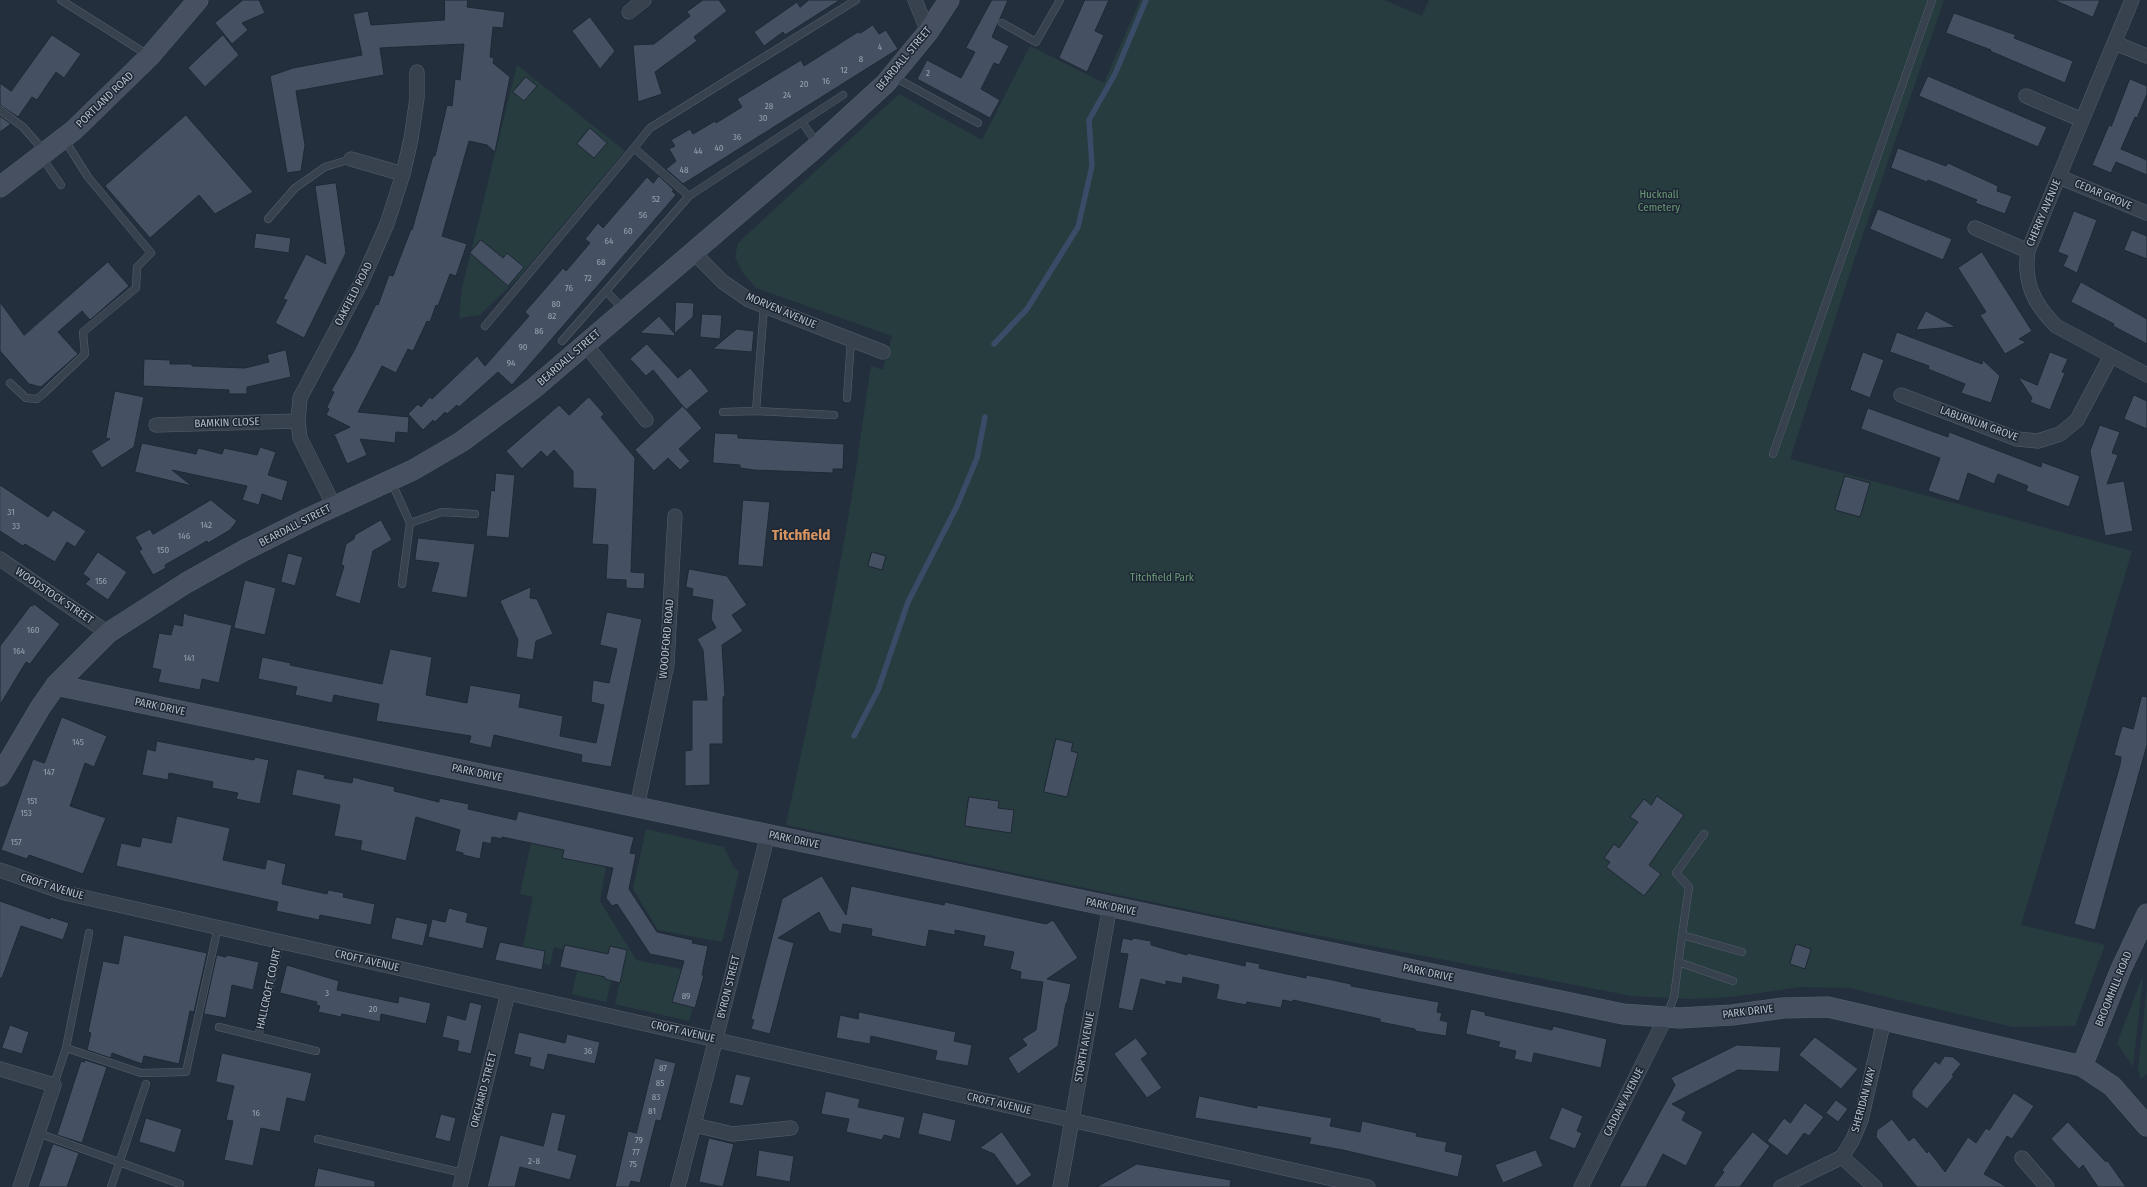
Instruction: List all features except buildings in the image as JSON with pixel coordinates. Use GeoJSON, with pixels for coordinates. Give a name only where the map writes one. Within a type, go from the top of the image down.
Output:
{"type":"FeatureCollection","features":[{"type":"Feature","properties":{"kind":"street","name":"PORTLAND ROAD"},"geometry":{"type":"LineString","coordinates":[[0,187],[64,139],[150,56],[198,0]]}},
{"type":"Feature","properties":{"kind":"street"},"geometry":{"type":"LineString","coordinates":[[629,12],[644,0]]}},
{"type":"Feature","properties":{"kind":"street"},"geometry":{"type":"LineString","coordinates":[[915,0],[928,32]]}},
{"type":"Feature","properties":{"kind":"street","name":"BEARDALL STREET"},"geometry":{"type":"LineString","coordinates":[[0,776],[40,708],[56,685],[108,633],[186,583],[243,552],[334,506],[413,470],[461,442],[533,389],[692,251],[818,145],[892,76],[928,32],[949,0]]}},
{"type":"Feature","properties":{"kind":"street","name":"CHERRY AVENUE"},"geometry":{"type":"LineString","coordinates":[[2132,0],[2028,251],[2026,266],[2028,284],[2035,301],[2044,314],[2056,326],[2147,375]]}},
{"type":"Feature","properties":{"kind":"street"},"geometry":{"type":"LineString","coordinates":[[2115,43],[2147,56]]}},
{"type":"Feature","properties":{"kind":"street","name":"OAKFIELD ROAD"},"geometry":{"type":"LineString","coordinates":[[334,506],[300,438],[298,421],[300,398],[361,283],[387,224],[403,174],[411,140],[417,98],[417,72]]}},
{"type":"Feature","properties":{"kind":"street"},"geometry":{"type":"LineString","coordinates":[[2026,96],[2082,120]]}},
{"type":"Feature","properties":{"kind":"street"},"geometry":{"type":"LineString","coordinates":[[351,159],[403,174]]}},
{"type":"Feature","properties":{"kind":"street","name":"CEDAR GROVE"},"geometry":{"type":"LineString","coordinates":[[2059,177],[2147,213]]}},
{"type":"Feature","properties":{"kind":"street"},"geometry":{"type":"LineString","coordinates":[[1975,228],[2028,251]]}},
{"type":"Feature","properties":{"kind":"street","name":"MORVEN AVENUE"},"geometry":{"type":"LineString","coordinates":[[692,251],[723,282],[749,300],[883,352]]}},
{"type":"Feature","properties":{"kind":"street"},"geometry":{"type":"LineString","coordinates":[[585,344],[646,420]]}},
{"type":"Feature","properties":{"kind":"street","name":"LABURNUM GROVE"},"geometry":{"type":"LineString","coordinates":[[1901,395],[2017,439],[2038,441],[2060,434],[2077,420],[2111,356]]}},
{"type":"Feature","properties":{"kind":"street","name":"BAMKIN CLOSE"},"geometry":{"type":"LineString","coordinates":[[156,425],[298,421]]}},
{"type":"Feature","properties":{"kind":"street","name":"WOODFORD ROAD"},"geometry":{"type":"LineString","coordinates":[[637,807],[667,664],[675,516]]}},
{"type":"Feature","properties":{"kind":"street","name":"WOODSTOCK STREET"},"geometry":{"type":"LineString","coordinates":[[0,559],[108,633]]}},
{"type":"Feature","properties":{"kind":"street","name":"PARK DRIVE"},"geometry":{"type":"LineString","coordinates":[[56,685],[1623,1014],[1703,1018],[1783,1008],[1828,1007],[2082,1066],[2112,1086],[2147,1126]]}},
{"type":"Feature","properties":{"kind":"street","name":"BYRON STREET"},"geometry":{"type":"LineString","coordinates":[[678,1187],[768,834]]}},
{"type":"Feature","properties":{"kind":"street","name":"CROFT AVENUE"},"geometry":{"type":"LineString","coordinates":[[0,870],[65,893],[1368,1187]]}},
{"type":"Feature","properties":{"kind":"street","name":"STORTH AVENUE"},"geometry":{"type":"LineString","coordinates":[[1060,1187],[1110,906]]}},
{"type":"Feature","properties":{"kind":"street","name":"BROOMHILL ROAD"},"geometry":{"type":"LineString","coordinates":[[2082,1066],[2121,969],[2147,914]]}},
{"type":"Feature","properties":{"kind":"street","name":"ORCHARD STREET"},"geometry":{"type":"LineString","coordinates":[[460,1187],[508,993]]}},
{"type":"Feature","properties":{"kind":"street","name":"CADDAW AVENUE"},"geometry":{"type":"LineString","coordinates":[[1581,1187],[1666,1017]]}},
{"type":"Feature","properties":{"kind":"street","name":"SHERIDAN WAY"},"geometry":{"type":"LineString","coordinates":[[1842,1157],[1852,1141],[1861,1120],[1884,1020]]}},
{"type":"Feature","properties":{"kind":"street"},"geometry":{"type":"LineString","coordinates":[[0,1069],[54,1085],[20,1187]]}},
{"type":"Feature","properties":{"kind":"street"},"geometry":{"type":"LineString","coordinates":[[694,1125],[733,1134],[791,1128]]}},
{"type":"Feature","properties":{"kind":"street"},"geometry":{"type":"LineString","coordinates":[[1780,1187],[1842,1157],[1876,1187]]}},
{"type":"Feature","properties":{"kind":"street"},"geometry":{"type":"LineString","coordinates":[[2022,1158],[2039,1184]]}},
{"type":"Feature","properties":{"kind":"lane"},"geometry":{"type":"LineString","coordinates":[[61,0],[150,56]]}},
{"type":"Feature","properties":{"kind":"lane"},"geometry":{"type":"LineString","coordinates":[[485,326],[650,128],[856,0]]}},
{"type":"Feature","properties":{"kind":"lane"},"geometry":{"type":"LineString","coordinates":[[1002,23],[1036,42],[1060,0]]}},
{"type":"Feature","properties":{"kind":"lane"},"geometry":{"type":"LineString","coordinates":[[1773,454],[1932,0]]}},
{"type":"Feature","properties":{"kind":"lane"},"geometry":{"type":"LineString","coordinates":[[892,76],[978,123]]}},
{"type":"Feature","properties":{"kind":"lane","name":"BEARDALL STREET"},"geometry":{"type":"LineString","coordinates":[[562,341],[689,196],[843,95]]}},
{"type":"Feature","properties":{"kind":"lane"},"geometry":{"type":"LineString","coordinates":[[0,110],[23,127],[43,154],[61,186]]}},
{"type":"Feature","properties":{"kind":"lane"},"geometry":{"type":"LineString","coordinates":[[802,122],[818,145]]}},
{"type":"Feature","properties":{"kind":"lane"},"geometry":{"type":"LineString","coordinates":[[10,383],[26,398],[37,399],[43,394],[85,354],[83,332],[136,288],[137,267],[151,253],[88,177],[64,139]]}},
{"type":"Feature","properties":{"kind":"lane"},"geometry":{"type":"LineString","coordinates":[[634,148],[689,196]]}},
{"type":"Feature","properties":{"kind":"lane"},"geometry":{"type":"LineString","coordinates":[[268,219],[295,188],[325,167],[351,159]]}},
{"type":"Feature","properties":{"kind":"lane"},"geometry":{"type":"LineString","coordinates":[[606,291],[624,310]]}},
{"type":"Feature","properties":{"kind":"lane"},"geometry":{"type":"LineString","coordinates":[[756,411],[764,306]]}},
{"type":"Feature","properties":{"kind":"lane"},"geometry":{"type":"LineString","coordinates":[[847,398],[852,340]]}},
{"type":"Feature","properties":{"kind":"lane"},"geometry":{"type":"LineString","coordinates":[[723,412],[756,411],[834,415]]}},
{"type":"Feature","properties":{"kind":"lane"},"geometry":{"type":"LineString","coordinates":[[391,480],[410,523],[402,584]]}},
{"type":"Feature","properties":{"kind":"lane"},"geometry":{"type":"LineString","coordinates":[[410,523],[442,512],[474,514]]}},
{"type":"Feature","properties":{"kind":"lane"},"geometry":{"type":"LineString","coordinates":[[1666,1017],[1674,997],[1689,886],[1676,873],[1704,834]]}},
{"type":"Feature","properties":{"kind":"lane"},"geometry":{"type":"LineString","coordinates":[[66,1048],[141,1073],[186,1072],[218,927]]}},
{"type":"Feature","properties":{"kind":"lane"},"geometry":{"type":"LineString","coordinates":[[54,1085],[66,1048],[89,933]]}},
{"type":"Feature","properties":{"kind":"lane"},"geometry":{"type":"LineString","coordinates":[[1682,936],[1742,952]]}},
{"type":"Feature","properties":{"kind":"lane","name":"HALLCROFT COURT"},"geometry":{"type":"LineString","coordinates":[[258,1037],[280,941]]}},
{"type":"Feature","properties":{"kind":"lane"},"geometry":{"type":"LineString","coordinates":[[1678,962],[1733,981]]}},
{"type":"Feature","properties":{"kind":"lane","name":"HALLCROFT COURT"},"geometry":{"type":"LineString","coordinates":[[219,1028],[316,1051]]}},
{"type":"Feature","properties":{"kind":"lane"},"geometry":{"type":"LineString","coordinates":[[111,1187],[146,1084]]}},
{"type":"Feature","properties":{"kind":"lane"},"geometry":{"type":"LineString","coordinates":[[38,1133],[180,1184]]}},
{"type":"Feature","properties":{"kind":"lane"},"geometry":{"type":"LineString","coordinates":[[318,1139],[464,1173]]}},
{"type":"Feature","properties":{"kind":"green space","name":"Titchfield Park"},"geometry":{"type":"Polygon","coordinates":[[[1140,0],[1384,0],[1422,16],[1429,0],[1944,0],[1856,254],[1790,459],[2132,551],[2021,925],[2105,945],[2075,1026],[2013,1027],[1849,988],[1801,987],[1731,997],[1690,999],[1632,996],[1243,921],[786,825],[837,578],[852,495],[871,366],[883,370],[892,336],[756,288],[743,273],[735,257],[738,243],[899,94],[982,140],[1030,46],[1104,83],[1140,0]]]}},
{"type":"Feature","properties":{"kind":"green space"},"geometry":{"type":"Polygon","coordinates":[[[517,65],[625,151],[520,276],[480,315],[459,318],[462,288],[517,65]]]}},
{"type":"Feature","properties":{"kind":"green space"},"geometry":{"type":"Polygon","coordinates":[[[559,829],[568,831],[562,858],[606,867],[600,901],[636,960],[682,969],[672,1002],[693,1007],[689,1021],[615,1004],[627,950],[609,960],[605,979],[611,981],[606,1002],[572,994],[577,971],[565,945],[564,949],[554,947],[550,965],[543,963],[545,951],[523,947],[533,897],[520,894],[531,843],[555,848],[559,829]]]}},
{"type":"Feature","properties":{"kind":"green space"},"geometry":{"type":"Polygon","coordinates":[[[646,829],[724,847],[733,866],[739,872],[722,942],[658,930],[633,889],[646,829]]]}},
{"type":"Feature","properties":{"kind":"green space"},"geometry":{"type":"Polygon","coordinates":[[[2143,976],[2133,1067],[2117,1043],[2143,976]]]}},
{"type":"Feature","properties":{"kind":"green space"},"geometry":{"type":"Polygon","coordinates":[[[2147,987],[2147,1074],[2141,1079],[2138,1069],[2147,987]]]}},
{"type":"Feature","properties":{"kind":"waterway"},"geometry":{"type":"LineString","coordinates":[[994,344],[1027,309],[1078,227],[1092,166],[1089,120],[1115,74],[1146,0]]}},
{"type":"Feature","properties":{"kind":"waterway"},"geometry":{"type":"LineString","coordinates":[[854,736],[878,690],[908,602],[957,506],[977,458],[985,417]]}},
{"type":"Feature","properties":{"kind":"district","name":"Titchfield"},"geometry":{"type":"Point","coordinates":[801,536]}},
{"type":"Feature","properties":{"kind":"park label","name":"Hucknall Cemetery"},"geometry":{"type":"Point","coordinates":[1659,201]}}]}
